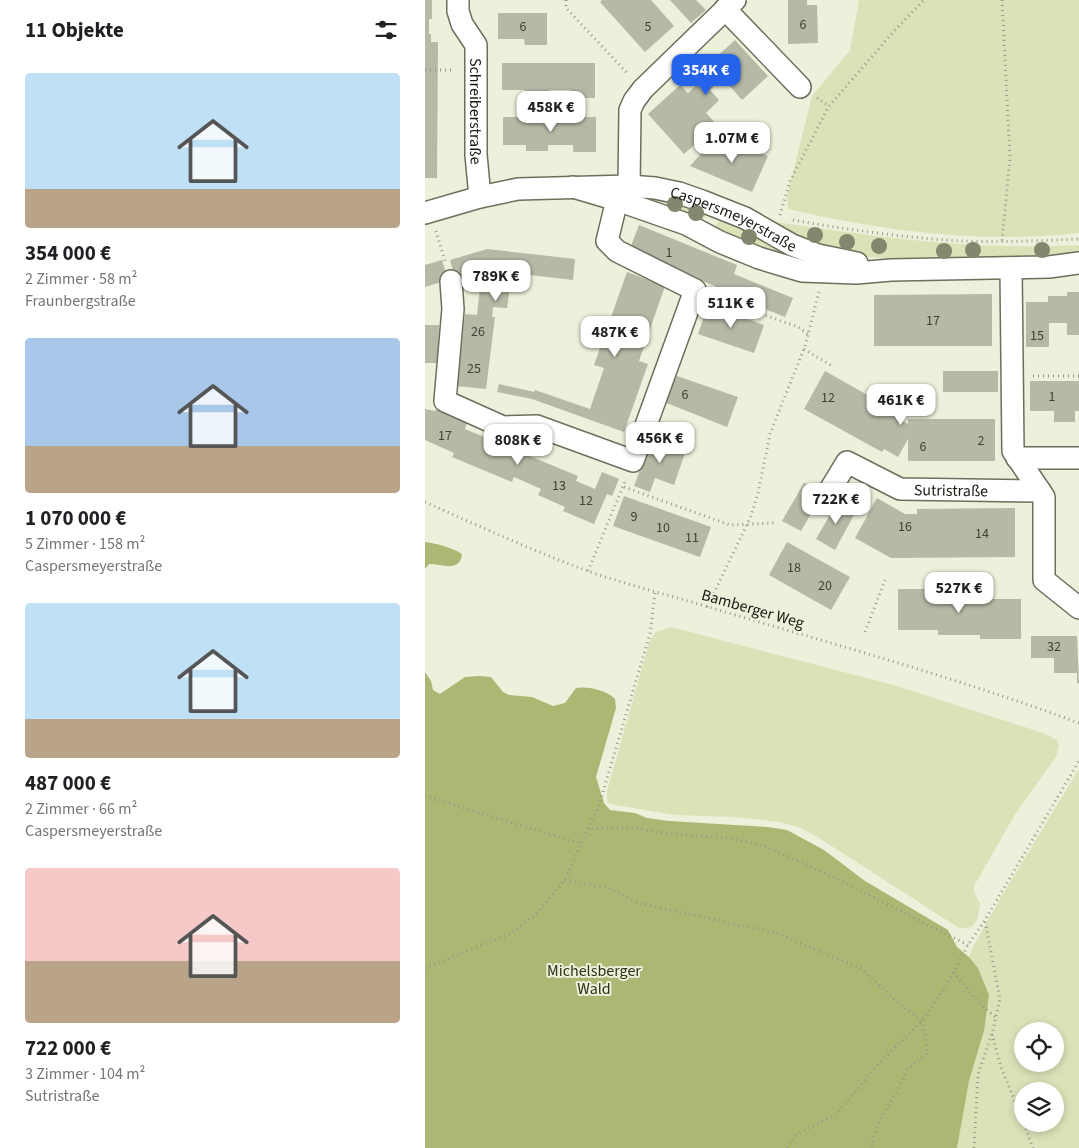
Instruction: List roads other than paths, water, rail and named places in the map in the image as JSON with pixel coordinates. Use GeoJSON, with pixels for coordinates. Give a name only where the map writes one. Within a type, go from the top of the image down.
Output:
{"type":"FeatureCollection","features":[{"type":"Feature","properties":{"kind":"street","name":"Schreiberstraße"},"geometry":{"type":"LineString","coordinates":[[458,0],[458,11],[462,24],[476,45],[476,155],[481,197]]}},
{"type":"Feature","properties":{"kind":"street"},"geometry":{"type":"LineString","coordinates":[[451,281],[453,309],[445,401],[503,426],[537,426],[633,461],[695,290],[617,252],[607,241],[623,193],[630,110],[633,101],[730,4],[800,87]]}},
{"type":"Feature","properties":{"kind":"street","name":"Caspersmeyerstraße"},"geometry":{"type":"LineString","coordinates":[[425,213],[518,189],[573,187],[623,193],[679,193],[745,218],[792,245],[818,254],[891,270]]}},
{"type":"Feature","properties":{"kind":"street","name":"Caspersmeyerstraße"},"geometry":{"type":"LineString","coordinates":[[623,193],[720,242],[759,258],[803,271],[856,273],[891,270],[1049,267],[1079,263]]}},
{"type":"Feature","properties":{"kind":"street"},"geometry":{"type":"LineString","coordinates":[[1011,268],[1013,452],[1044,497],[1044,580],[1079,608]]}},
{"type":"Feature","properties":{"kind":"street"},"geometry":{"type":"LineString","coordinates":[[1017,458],[1079,458]]}},
{"type":"Feature","properties":{"kind":"street","name":"Sutristraße"},"geometry":{"type":"LineString","coordinates":[[827,495],[847,462],[900,490],[1040,491]]}},
{"type":"Feature","properties":{"kind":"park label","name":"Michelsberger Wald"},"geometry":{"type":"Point","coordinates":[594,979]}}]}
